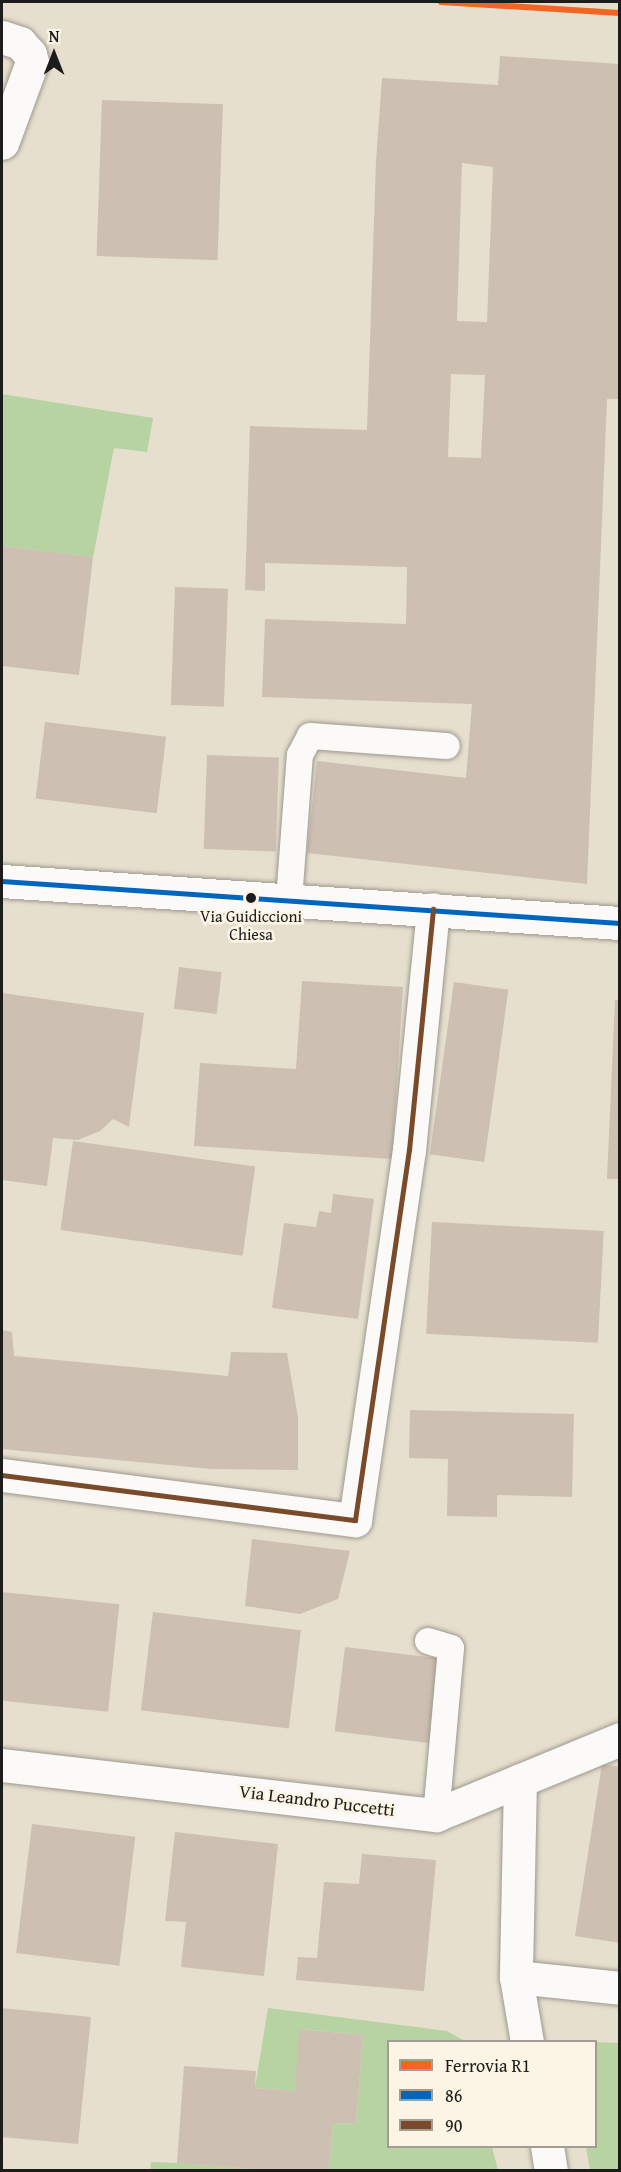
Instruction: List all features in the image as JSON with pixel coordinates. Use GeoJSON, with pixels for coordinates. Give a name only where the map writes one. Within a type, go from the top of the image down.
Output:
{"type":"FeatureCollection","features":[{"type":"Feature","properties":{"kind":"street"},"geometry":{"type":"LineString","coordinates":[[2,37],[20,43],[30,54],[32,62],[2,143]]}},
{"type":"Feature","properties":{"kind":"street"},"geometry":{"type":"LineString","coordinates":[[2,881],[433,909],[619,914]]}},
{"type":"Feature","properties":{"kind":"street"},"geometry":{"type":"LineString","coordinates":[[2,1475],[355,1520],[409,1150],[433,909]]}},
{"type":"Feature","properties":{"kind":"street","name":"Via Leandro Puccetti"},"geometry":{"type":"LineString","coordinates":[[2,1764],[436,1815],[620,1739]]}},
{"type":"Feature","properties":{"kind":"street"},"geometry":{"type":"LineString","coordinates":[[520,1780],[516,1977],[527,2040]]}},
{"type":"Feature","properties":{"kind":"street"},"geometry":{"type":"LineString","coordinates":[[516,1977],[620,1988]]}},
{"type":"Feature","properties":{"kind":"street"},"geometry":{"type":"LineString","coordinates":[[547,2148],[551,2170]]}},
{"type":"Feature","properties":{"kind":"lane"},"geometry":{"type":"LineString","coordinates":[[289,900],[300,755],[310,736],[447,746]]}},
{"type":"Feature","properties":{"kind":"lane"},"geometry":{"type":"LineString","coordinates":[[428,1641],[451,1648],[436,1815]]}},
{"type":"Feature","properties":{"kind":"green space"},"geometry":{"type":"Polygon","coordinates":[[[2,394],[153,418],[147,452],[114,448],[93,557],[2,546],[2,394]]]}},
{"type":"Feature","properties":{"kind":"green space"},"geometry":{"type":"Polygon","coordinates":[[[268,2008],[447,2031],[463,2040],[387,2040],[387,2148],[492,2148],[498,2170],[329,2170],[333,2123],[356,2124],[363,2035],[300,2029],[295,2091],[255,2088],[268,2008]]]}},
{"type":"Feature","properties":{"kind":"green space"},"geometry":{"type":"Polygon","coordinates":[[[597,2042],[619,2043],[619,2170],[590,2170],[586,2148],[597,2148],[597,2042]]]}},
{"type":"Feature","properties":{"kind":"green space"},"geometry":{"type":"Polygon","coordinates":[[[151,2162],[177,2163],[264,2170],[150,2170],[151,2162]]]}},
{"type":"Feature","properties":{"kind":"building"},"geometry":{"type":"Polygon","coordinates":[[[500,56],[620,64],[620,399],[607,399],[587,884],[307,853],[317,761],[466,778],[472,704],[262,697],[265,619],[406,624],[407,567],[265,563],[265,591],[245,590],[250,426],[367,430],[376,161],[382,78],[498,85],[500,56]],[[462,163],[457,321],[487,322],[493,167],[462,163]],[[451,374],[448,457],[481,458],[485,375],[451,374]]]}},
{"type":"Feature","properties":{"kind":"building"},"geometry":{"type":"Polygon","coordinates":[[[102,100],[223,104],[217,260],[97,256],[102,100]]]}},
{"type":"Feature","properties":{"kind":"building"},"geometry":{"type":"Polygon","coordinates":[[[2,546],[93,557],[79,675],[2,666],[2,546]]]}},
{"type":"Feature","properties":{"kind":"building"},"geometry":{"type":"Polygon","coordinates":[[[175,587],[228,589],[224,707],[171,705],[175,587]]]}},
{"type":"Feature","properties":{"kind":"building"},"geometry":{"type":"Polygon","coordinates":[[[45,722],[166,737],[157,813],[36,798],[45,722]]]}},
{"type":"Feature","properties":{"kind":"building"},"geometry":{"type":"Polygon","coordinates":[[[207,755],[279,758],[276,851],[204,849],[207,755]]]}},
{"type":"Feature","properties":{"kind":"building"},"geometry":{"type":"Polygon","coordinates":[[[179,967],[222,972],[217,1014],[174,1009],[179,967]]]}},
{"type":"Feature","properties":{"kind":"building"},"geometry":{"type":"Polygon","coordinates":[[[302,981],[403,987],[392,1159],[194,1146],[200,1063],[296,1069],[302,981]]]}},
{"type":"Feature","properties":{"kind":"building"},"geometry":{"type":"Polygon","coordinates":[[[454,982],[508,990],[484,1162],[430,1154],[454,982]]]}},
{"type":"Feature","properties":{"kind":"building"},"geometry":{"type":"Polygon","coordinates":[[[2,993],[144,1013],[129,1127],[113,1119],[100,1131],[78,1140],[53,1138],[47,1186],[2,1180],[2,993]]]}},
{"type":"Feature","properties":{"kind":"building"},"geometry":{"type":"Polygon","coordinates":[[[615,1000],[620,1000],[620,1179],[607,1179],[615,1000]]]}},
{"type":"Feature","properties":{"kind":"building"},"geometry":{"type":"Polygon","coordinates":[[[73,1141],[255,1167],[243,1256],[60,1230],[73,1141]]]}},
{"type":"Feature","properties":{"kind":"building"},"geometry":{"type":"Polygon","coordinates":[[[333,1194],[374,1199],[358,1319],[272,1308],[284,1223],[316,1227],[319,1211],[331,1213],[333,1194]]]}},
{"type":"Feature","properties":{"kind":"building"},"geometry":{"type":"Polygon","coordinates":[[[432,1222],[604,1231],[598,1343],[426,1334],[432,1222]]]}},
{"type":"Feature","properties":{"kind":"building"},"geometry":{"type":"Polygon","coordinates":[[[2,1330],[12,1332],[14,1356],[228,1376],[231,1352],[287,1353],[298,1417],[298,1470],[211,1469],[2,1449],[2,1330]]]}},
{"type":"Feature","properties":{"kind":"building"},"geometry":{"type":"Polygon","coordinates":[[[410,1410],[574,1414],[572,1497],[497,1495],[497,1517],[447,1516],[448,1459],[409,1458],[410,1410]]]}},
{"type":"Feature","properties":{"kind":"building"},"geometry":{"type":"Polygon","coordinates":[[[252,1539],[350,1551],[338,1599],[300,1614],[245,1606],[252,1539]]]}},
{"type":"Feature","properties":{"kind":"building"},"geometry":{"type":"Polygon","coordinates":[[[2,1592],[119,1604],[108,1712],[2,1701],[2,1592]]]}},
{"type":"Feature","properties":{"kind":"building"},"geometry":{"type":"Polygon","coordinates":[[[153,1612],[301,1630],[289,1728],[141,1710],[153,1612]]]}},
{"type":"Feature","properties":{"kind":"building"},"geometry":{"type":"Polygon","coordinates":[[[345,1647],[439,1659],[429,1743],[335,1731],[345,1647]]]}},
{"type":"Feature","properties":{"kind":"building"},"geometry":{"type":"Polygon","coordinates":[[[602,1764],[620,1767],[620,1943],[575,1936],[602,1764]]]}},
{"type":"Feature","properties":{"kind":"building"},"geometry":{"type":"Polygon","coordinates":[[[32,1824],[135,1837],[119,1966],[16,1953],[32,1824]]]}},
{"type":"Feature","properties":{"kind":"building"},"geometry":{"type":"Polygon","coordinates":[[[175,1832],[278,1844],[264,1976],[181,1967],[186,1922],[165,1921],[175,1832]]]}},
{"type":"Feature","properties":{"kind":"building"},"geometry":{"type":"Polygon","coordinates":[[[362,1854],[436,1860],[424,1991],[296,1980],[298,1957],[317,1958],[324,1882],[359,1884],[362,1854]]]}},
{"type":"Feature","properties":{"kind":"building"},"geometry":{"type":"Polygon","coordinates":[[[2,2008],[91,2017],[78,2144],[2,2137],[2,2008]]]}},
{"type":"Feature","properties":{"kind":"building"},"geometry":{"type":"Polygon","coordinates":[[[299,2029],[363,2035],[356,2124],[333,2123],[329,2170],[264,2170],[177,2163],[184,2066],[256,2071],[255,2088],[295,2091],[299,2029]]]}},
{"type":"Feature","properties":{"kind":"rail line","name":"R1"},"geometry":{"type":"LineString","coordinates":[[441,2],[620,13]]}},
{"type":"Feature","properties":{"kind":"transit line","name":"86"},"geometry":{"type":"LineString","coordinates":[[2,881],[620,923]]}},
{"type":"Feature","properties":{"kind":"transit line","name":"90"},"geometry":{"type":"LineString","coordinates":[[2,1475],[355,1520],[409,1150],[433,909]]}},
{"type":"Feature","properties":{"kind":"place","name":"Via Guidiccioni Chiesa"},"geometry":{"type":"Point","coordinates":[251,898]}}]}
